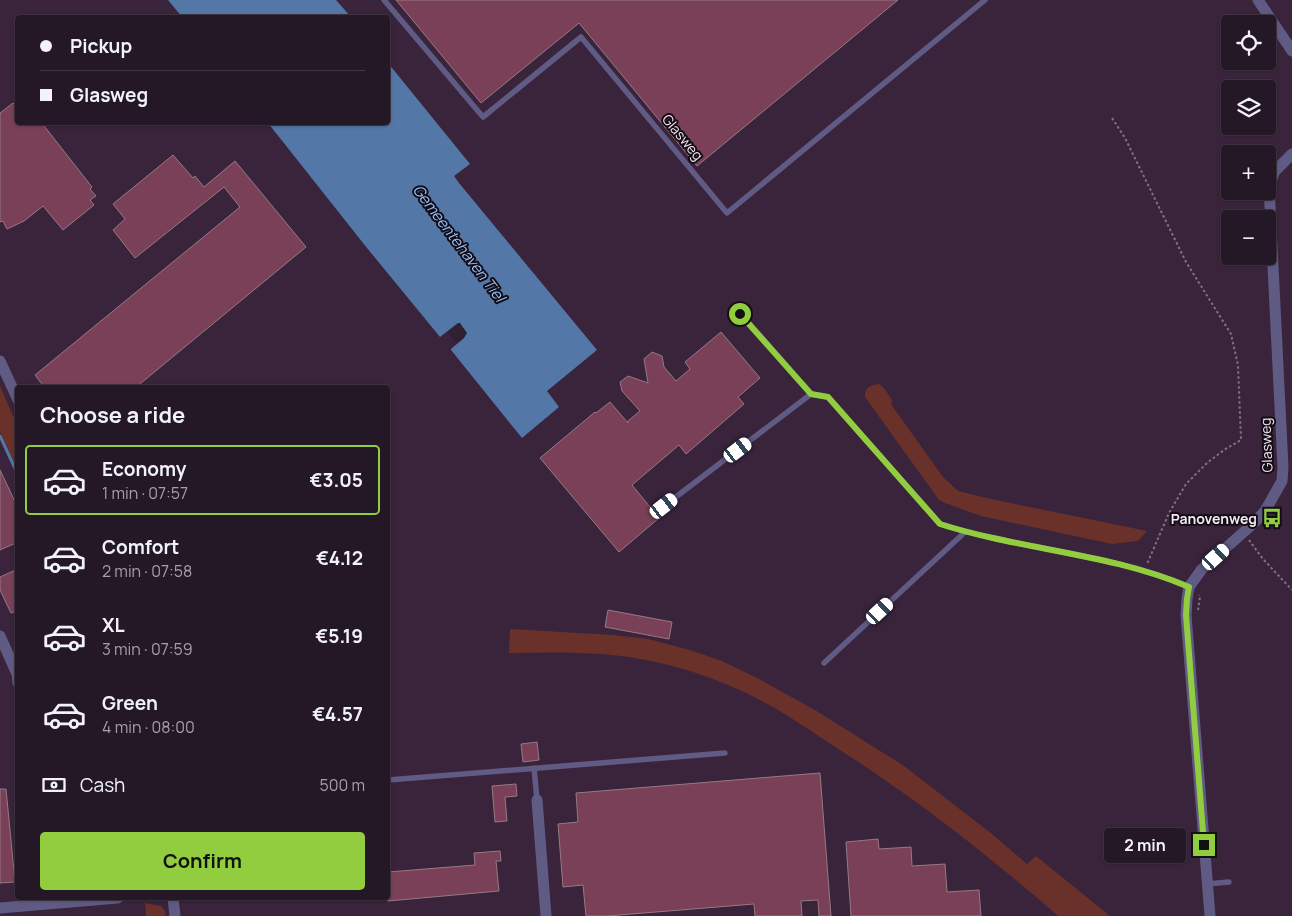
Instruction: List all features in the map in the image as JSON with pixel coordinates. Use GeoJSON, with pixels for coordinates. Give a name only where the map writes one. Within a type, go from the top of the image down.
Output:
{"type":"FeatureCollection","features":[{"type":"Feature","properties":{"kind":"street"},"geometry":{"type":"LineString","coordinates":[[1258,0],[1292,51]]}},
{"type":"Feature","properties":{"kind":"street","name":"Glasweg"},"geometry":{"type":"LineString","coordinates":[[1189,587],[1202,569],[1255,522],[1265,510],[1282,481],[1283,467],[1269,186],[1275,171],[1292,154]]}},
{"type":"Feature","properties":{"kind":"street"},"geometry":{"type":"LineString","coordinates":[[0,361],[15,394]]}},
{"type":"Feature","properties":{"kind":"street"},"geometry":{"type":"LineString","coordinates":[[1189,587],[1186,615],[1210,916]]}},
{"type":"Feature","properties":{"kind":"street"},"geometry":{"type":"LineString","coordinates":[[0,636],[15,670]]}},
{"type":"Feature","properties":{"kind":"street"},"geometry":{"type":"LineString","coordinates":[[537,800],[546,916]]}},
{"type":"Feature","properties":{"kind":"street"},"geometry":{"type":"LineString","coordinates":[[0,908],[35,902],[76,900]]}},
{"type":"Feature","properties":{"kind":"street"},"geometry":{"type":"LineString","coordinates":[[173,900],[175,916]]}},
{"type":"Feature","properties":{"kind":"lane","name":"Glasweg"},"geometry":{"type":"LineString","coordinates":[[384,0],[483,117],[581,37],[727,213],[985,0]]}},
{"type":"Feature","properties":{"kind":"lane"},"geometry":{"type":"LineString","coordinates":[[740,314],[811,394],[828,397],[940,524],[965,532],[1064,552],[1144,571],[1166,577],[1189,587]]}},
{"type":"Feature","properties":{"kind":"lane"},"geometry":{"type":"LineString","coordinates":[[664,506],[811,394]]}},
{"type":"Feature","properties":{"kind":"lane"},"geometry":{"type":"LineString","coordinates":[[824,663],[965,532]]}},
{"type":"Feature","properties":{"kind":"lane"},"geometry":{"type":"LineString","coordinates":[[390,780],[725,753]]}},
{"type":"Feature","properties":{"kind":"lane"},"geometry":{"type":"LineString","coordinates":[[534,768],[537,800]]}},
{"type":"Feature","properties":{"kind":"lane"},"geometry":{"type":"LineString","coordinates":[[1207,884],[1229,882]]}},
{"type":"Feature","properties":{"kind":"path"},"geometry":{"type":"LineString","coordinates":[[1112,118],[1125,138],[1186,262],[1231,334],[1238,365],[1241,440],[1206,463],[1186,484],[1169,513],[1144,571]]}},
{"type":"Feature","properties":{"kind":"path"},"geometry":{"type":"LineString","coordinates":[[1244,532],[1263,559],[1292,590]]}},
{"type":"Feature","properties":{"kind":"shaded area"},"geometry":{"type":"Polygon","coordinates":[[[0,0],[183,0],[195,15],[15,15],[15,125],[282,125],[522,425],[438,179],[390,79],[390,15],[340,15],[328,0],[1292,0],[1292,916],[0,916],[0,0]]]}},
{"type":"Feature","properties":{"kind":"shaded area"},"geometry":{"type":"Polygon","coordinates":[[[879,384],[884,388],[892,400],[893,407],[943,477],[958,491],[1147,531],[1138,541],[1112,544],[981,516],[939,500],[865,397],[868,388],[879,384]]]}},
{"type":"Feature","properties":{"kind":"shaded area"},"geometry":{"type":"Polygon","coordinates":[[[0,386],[15,420],[15,466],[0,432],[0,386]]]}},
{"type":"Feature","properties":{"kind":"shaded area"},"geometry":{"type":"Polygon","coordinates":[[[510,629],[648,639],[722,661],[815,710],[904,766],[992,834],[1027,864],[1036,856],[1110,916],[1058,916],[975,847],[889,783],[794,720],[746,693],[695,673],[638,658],[582,653],[509,653],[510,629]]]}},
{"type":"Feature","properties":{"kind":"shaded area"},"geometry":{"type":"Polygon","coordinates":[[[145,903],[161,906],[166,916],[146,916],[145,903]]]}},
{"type":"Feature","properties":{"kind":"water"},"geometry":{"type":"Polygon","coordinates":[[[168,0],[336,0],[349,15],[180,15],[168,0]]]}},
{"type":"Feature","properties":{"kind":"water","name":"Gemeentehaven Tiel"},"geometry":{"type":"Polygon","coordinates":[[[390,65],[470,164],[454,176],[459,183],[597,350],[547,391],[559,407],[522,438],[451,350],[467,333],[460,323],[440,337],[270,125],[390,125],[390,65]]]}},
{"type":"Feature","properties":{"kind":"building"},"geometry":{"type":"Polygon","coordinates":[[[396,0],[898,0],[697,166],[579,23],[481,103],[396,0]]]}},
{"type":"Feature","properties":{"kind":"building"},"geometry":{"type":"Polygon","coordinates":[[[13,103],[15,105],[15,125],[43,125],[92,187],[90,189],[96,196],[90,200],[94,205],[63,230],[43,206],[24,221],[7,229],[3,221],[0,222],[0,113],[13,103]]]}},
{"type":"Feature","properties":{"kind":"building"},"geometry":{"type":"Polygon","coordinates":[[[173,155],[193,178],[195,176],[204,187],[235,161],[306,247],[139,385],[43,385],[35,375],[240,207],[224,187],[135,258],[113,230],[125,219],[113,204],[173,155]]]}},
{"type":"Feature","properties":{"kind":"building"},"geometry":{"type":"Polygon","coordinates":[[[721,332],[760,378],[738,397],[744,404],[686,454],[679,445],[632,485],[659,518],[619,552],[540,458],[595,412],[610,402],[628,423],[640,411],[622,391],[620,382],[628,376],[648,383],[644,359],[652,352],[662,356],[664,367],[676,381],[690,369],[685,362],[721,332]]]}},
{"type":"Feature","properties":{"kind":"building"},"geometry":{"type":"Polygon","coordinates":[[[0,470],[15,502],[15,543],[0,550],[0,470]]]}},
{"type":"Feature","properties":{"kind":"building"},"geometry":{"type":"Polygon","coordinates":[[[15,570],[15,611],[11,613],[0,590],[0,577],[15,570]]]}},
{"type":"Feature","properties":{"kind":"building"},"geometry":{"type":"Polygon","coordinates":[[[608,610],[672,622],[669,639],[605,627],[608,610]]]}},
{"type":"Feature","properties":{"kind":"building"},"geometry":{"type":"Polygon","coordinates":[[[537,742],[539,760],[523,762],[521,744],[537,742]]]}},
{"type":"Feature","properties":{"kind":"building"},"geometry":{"type":"Polygon","coordinates":[[[820,773],[831,916],[819,916],[818,900],[801,901],[802,916],[755,916],[754,904],[586,916],[583,885],[563,887],[558,824],[578,822],[576,793],[820,773]]]}},
{"type":"Feature","properties":{"kind":"building"},"geometry":{"type":"Polygon","coordinates":[[[516,784],[517,796],[505,797],[507,821],[495,822],[492,786],[516,784]]]}},
{"type":"Feature","properties":{"kind":"building"},"geometry":{"type":"Polygon","coordinates":[[[0,789],[6,789],[15,882],[0,883],[0,789]]]}},
{"type":"Feature","properties":{"kind":"building"},"geometry":{"type":"Polygon","coordinates":[[[878,839],[879,849],[911,847],[912,866],[945,864],[947,892],[979,890],[981,916],[851,916],[846,842],[878,839]]]}},
{"type":"Feature","properties":{"kind":"building"},"geometry":{"type":"Polygon","coordinates":[[[500,851],[501,861],[496,861],[499,891],[388,901],[390,900],[390,872],[475,865],[474,853],[500,851]]]}},
{"type":"Feature","properties":{"kind":"waterway"},"geometry":{"type":"LineString","coordinates":[[0,436],[15,468]]}},
{"type":"Feature","properties":{"kind":"place","name":"Panovenweg"},"geometry":{"type":"Point","coordinates":[1272,518]}},
{"type":"Feature","properties":{"kind":"route"},"geometry":{"type":"LineString","coordinates":[[740,314],[811,394],[828,397],[940,524],[965,532],[1064,552],[1144,571],[1166,577],[1189,587],[1186,615],[1204,845]]}}]}
